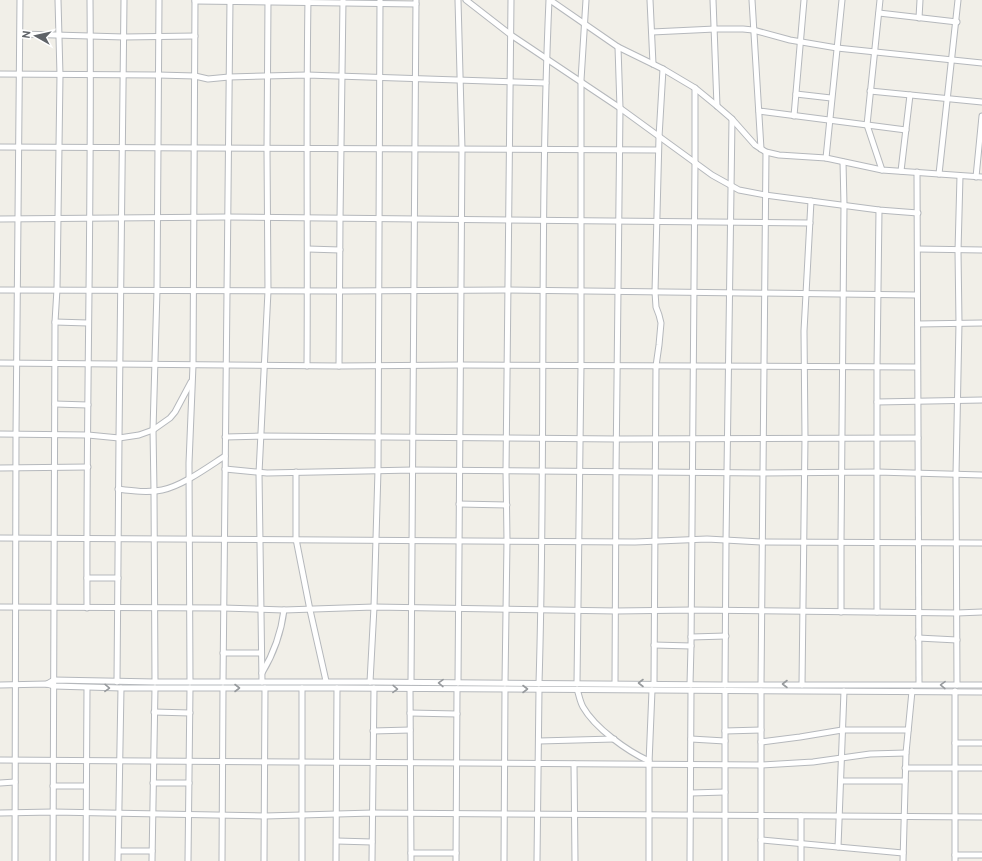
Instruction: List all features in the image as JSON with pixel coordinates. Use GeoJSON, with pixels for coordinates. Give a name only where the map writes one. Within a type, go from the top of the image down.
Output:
{"type":"FeatureCollection","features":[{"type":"Feature","properties":{"kind":"street"},"geometry":{"type":"LineString","coordinates":[[15,861],[16,434],[18,363],[20,0]]}},
{"type":"Feature","properties":{"kind":"street"},"geometry":{"type":"LineString","coordinates":[[53,861],[52,760],[54,683],[55,322],[57,289],[60,75],[58,0]]}},
{"type":"Feature","properties":{"kind":"street"},"geometry":{"type":"LineString","coordinates":[[88,608],[88,323],[91,148],[90,0]]}},
{"type":"Feature","properties":{"kind":"street"},"geometry":{"type":"LineString","coordinates":[[117,682],[124,0]]}},
{"type":"Feature","properties":{"kind":"street"},"geometry":{"type":"LineString","coordinates":[[155,682],[153,430],[158,219],[159,0]]}},
{"type":"Feature","properties":{"kind":"street"},"geometry":{"type":"LineString","coordinates":[[458,0],[462,149],[458,683]]}},
{"type":"Feature","properties":{"kind":"street"},"geometry":{"type":"LineString","coordinates":[[466,0],[511,35],[581,80],[712,175],[739,190],[880,210],[918,213]]}},
{"type":"Feature","properties":{"kind":"street"},"geometry":{"type":"LineString","coordinates":[[505,683],[511,0]]}},
{"type":"Feature","properties":{"kind":"street"},"geometry":{"type":"LineString","coordinates":[[549,0],[618,46],[695,88],[732,119],[755,145],[763,151],[779,155],[826,158],[882,170],[979,177],[982,116]]}},
{"type":"Feature","properties":{"kind":"street"},"geometry":{"type":"LineString","coordinates":[[539,683],[543,438],[544,149],[549,0]]}},
{"type":"Feature","properties":{"kind":"street"},"geometry":{"type":"LineString","coordinates":[[577,683],[581,365],[581,80],[586,0]]}},
{"type":"Feature","properties":{"kind":"street"},"geometry":{"type":"LineString","coordinates":[[650,0],[653,64]]}},
{"type":"Feature","properties":{"kind":"street"},"geometry":{"type":"LineString","coordinates":[[713,0],[717,106]]}},
{"type":"Feature","properties":{"kind":"street"},"geometry":{"type":"LineString","coordinates":[[752,0],[758,111],[766,195],[764,222],[761,684]]}},
{"type":"Feature","properties":{"kind":"street"},"geometry":{"type":"LineString","coordinates":[[794,116],[804,0]]}},
{"type":"Feature","properties":{"kind":"street"},"geometry":{"type":"LineString","coordinates":[[826,158],[842,0]]}},
{"type":"Feature","properties":{"kind":"street"},"geometry":{"type":"LineString","coordinates":[[880,0],[867,125],[882,170]]}},
{"type":"Feature","properties":{"kind":"street"},"geometry":{"type":"LineString","coordinates":[[919,18],[920,0]]}},
{"type":"Feature","properties":{"kind":"street"},"geometry":{"type":"LineString","coordinates":[[939,174],[958,0]]}},
{"type":"Feature","properties":{"kind":"street"},"geometry":{"type":"LineString","coordinates":[[190,682],[190,478],[194,290],[195,1],[416,2],[411,682]]}},
{"type":"Feature","properties":{"kind":"street"},"geometry":{"type":"LineString","coordinates":[[223,682],[226,437],[225,365],[228,217],[227,148],[230,1]]}},
{"type":"Feature","properties":{"kind":"street"},"geometry":{"type":"LineString","coordinates":[[262,682],[259,473],[268,291],[266,149],[268,1]]}},
{"type":"Feature","properties":{"kind":"street"},"geometry":{"type":"LineString","coordinates":[[307,366],[308,219],[306,149],[308,1]]}},
{"type":"Feature","properties":{"kind":"street"},"geometry":{"type":"LineString","coordinates":[[339,366],[343,2]]}},
{"type":"Feature","properties":{"kind":"street"},"geometry":{"type":"LineString","coordinates":[[370,682],[378,470],[380,2]]}},
{"type":"Feature","properties":{"kind":"street"},"geometry":{"type":"LineString","coordinates":[[879,13],[956,22]]}},
{"type":"Feature","properties":{"kind":"street"},"geometry":{"type":"LineString","coordinates":[[652,32],[715,29],[753,30],[768,35],[837,48],[982,63]]}},
{"type":"Feature","properties":{"kind":"street"},"geometry":{"type":"LineString","coordinates":[[21,34],[124,37],[195,36]]}},
{"type":"Feature","properties":{"kind":"street"},"geometry":{"type":"LineString","coordinates":[[615,683],[618,221],[620,150],[618,46]]}},
{"type":"Feature","properties":{"kind":"street"},"geometry":{"type":"LineString","coordinates":[[654,683],[656,366],[660,346],[661,323],[656,307],[655,292],[658,150],[663,70]]}},
{"type":"Feature","properties":{"kind":"street"},"geometry":{"type":"LineString","coordinates":[[0,74],[158,75],[195,76],[208,79],[307,75],[546,83]]}},
{"type":"Feature","properties":{"kind":"street"},"geometry":{"type":"LineString","coordinates":[[690,684],[693,539],[695,88]]}},
{"type":"Feature","properties":{"kind":"street"},"geometry":{"type":"LineString","coordinates":[[870,91],[982,102]]}},
{"type":"Feature","properties":{"kind":"street"},"geometry":{"type":"LineString","coordinates":[[796,94],[831,98]]}},
{"type":"Feature","properties":{"kind":"street"},"geometry":{"type":"LineString","coordinates":[[901,171],[910,94]]}},
{"type":"Feature","properties":{"kind":"street"},"geometry":{"type":"LineString","coordinates":[[758,111],[906,130]]}},
{"type":"Feature","properties":{"kind":"street"},"geometry":{"type":"LineString","coordinates":[[725,685],[732,119]]}},
{"type":"Feature","properties":{"kind":"street"},"geometry":{"type":"LineString","coordinates":[[0,147],[658,150]]}},
{"type":"Feature","properties":{"kind":"street"},"geometry":{"type":"LineString","coordinates":[[841,612],[844,162]]}},
{"type":"Feature","properties":{"kind":"street"},"geometry":{"type":"LineString","coordinates":[[917,172],[919,684]]}},
{"type":"Feature","properties":{"kind":"street"},"geometry":{"type":"LineString","coordinates":[[957,685],[956,474],[960,176]]}},
{"type":"Feature","properties":{"kind":"street"},"geometry":{"type":"LineString","coordinates":[[802,685],[805,473],[804,331],[811,200]]}},
{"type":"Feature","properties":{"kind":"street"},"geometry":{"type":"LineString","coordinates":[[876,612],[877,368],[880,210]]}},
{"type":"Feature","properties":{"kind":"street"},"geometry":{"type":"LineString","coordinates":[[0,219],[158,219],[228,217],[415,220],[764,222],[810,224]]}},
{"type":"Feature","properties":{"kind":"street"},"geometry":{"type":"LineString","coordinates":[[308,249],[340,250]]}},
{"type":"Feature","properties":{"kind":"street"},"geometry":{"type":"LineString","coordinates":[[918,249],[958,251],[982,250]]}},
{"type":"Feature","properties":{"kind":"street"},"geometry":{"type":"LineString","coordinates":[[0,290],[508,290],[544,292],[917,295]]}},
{"type":"Feature","properties":{"kind":"street"},"geometry":{"type":"LineString","coordinates":[[55,322],[88,323]]}},
{"type":"Feature","properties":{"kind":"street"},"geometry":{"type":"LineString","coordinates":[[918,324],[982,323]]}},
{"type":"Feature","properties":{"kind":"street"},"geometry":{"type":"LineString","coordinates":[[0,363],[55,362],[88,364],[265,366],[581,365],[843,368],[917,367]]}},
{"type":"Feature","properties":{"kind":"street"},"geometry":{"type":"LineString","coordinates":[[0,434],[88,434],[119,438],[139,435],[153,430],[164,423],[175,412],[192,379]]}},
{"type":"Feature","properties":{"kind":"street"},"geometry":{"type":"LineString","coordinates":[[877,402],[982,400]]}},
{"type":"Feature","properties":{"kind":"street"},"geometry":{"type":"LineString","coordinates":[[55,404],[88,405]]}},
{"type":"Feature","properties":{"kind":"street"},"geometry":{"type":"LineString","coordinates":[[226,437],[460,436],[617,439],[918,438]]}},
{"type":"Feature","properties":{"kind":"street"},"geometry":{"type":"LineString","coordinates":[[118,489],[154,491],[169,488],[190,478],[225,456]]}},
{"type":"Feature","properties":{"kind":"street"},"geometry":{"type":"LineString","coordinates":[[0,468],[88,467]]}},
{"type":"Feature","properties":{"kind":"street"},"geometry":{"type":"LineString","coordinates":[[225,469],[259,473],[413,470],[728,473],[877,472],[982,475]]}},
{"type":"Feature","properties":{"kind":"street"},"geometry":{"type":"LineString","coordinates":[[296,472],[296,539],[326,681]]}},
{"type":"Feature","properties":{"kind":"street"},"geometry":{"type":"LineString","coordinates":[[460,504],[507,505]]}},
{"type":"Feature","properties":{"kind":"street"},"geometry":{"type":"LineString","coordinates":[[0,538],[542,540],[615,542],[717,539],[726,541],[761,542],[982,543]]}},
{"type":"Feature","properties":{"kind":"street"},"geometry":{"type":"LineString","coordinates":[[87,578],[118,578]]}},
{"type":"Feature","properties":{"kind":"street"},"geometry":{"type":"LineString","coordinates":[[0,607],[224,608],[261,610],[310,610],[374,607],[616,611],[761,610],[803,612],[982,612]]}},
{"type":"Feature","properties":{"kind":"street"},"geometry":{"type":"LineString","coordinates":[[261,674],[271,658],[279,638],[284,610]]}},
{"type":"Feature","properties":{"kind":"street"},"geometry":{"type":"LineString","coordinates":[[691,637],[726,636]]}},
{"type":"Feature","properties":{"kind":"street"},"geometry":{"type":"LineString","coordinates":[[918,638],[957,640]]}},
{"type":"Feature","properties":{"kind":"street"},"geometry":{"type":"LineString","coordinates":[[654,645],[691,646]]}},
{"type":"Feature","properties":{"kind":"street"},"geometry":{"type":"LineString","coordinates":[[223,653],[261,653]]}},
{"type":"Feature","properties":{"kind":"street"},"geometry":{"type":"LineString","coordinates":[[0,685],[117,682],[326,681],[654,683],[725,685],[982,685]]}},
{"type":"Feature","properties":{"kind":"street"},"geometry":{"type":"LineString","coordinates":[[54,683],[87,688],[374,688],[982,692]]}},
{"type":"Feature","properties":{"kind":"street"},"geometry":{"type":"LineString","coordinates":[[86,861],[85,813],[87,688]]}},
{"type":"Feature","properties":{"kind":"street"},"geometry":{"type":"LineString","coordinates":[[118,861],[121,688]]}},
{"type":"Feature","properties":{"kind":"street"},"geometry":{"type":"LineString","coordinates":[[152,861],[155,688]]}},
{"type":"Feature","properties":{"kind":"street"},"geometry":{"type":"LineString","coordinates":[[188,861],[190,688]]}},
{"type":"Feature","properties":{"kind":"street"},"geometry":{"type":"LineString","coordinates":[[222,861],[223,688]]}},
{"type":"Feature","properties":{"kind":"street"},"geometry":{"type":"LineString","coordinates":[[264,861],[265,688]]}},
{"type":"Feature","properties":{"kind":"street"},"geometry":{"type":"LineString","coordinates":[[302,688],[302,861]]}},
{"type":"Feature","properties":{"kind":"street"},"geometry":{"type":"LineString","coordinates":[[336,861],[337,688]]}},
{"type":"Feature","properties":{"kind":"street"},"geometry":{"type":"LineString","coordinates":[[372,861],[374,688]]}},
{"type":"Feature","properties":{"kind":"street"},"geometry":{"type":"LineString","coordinates":[[410,689],[411,861]]}},
{"type":"Feature","properties":{"kind":"street"},"geometry":{"type":"LineString","coordinates":[[456,861],[457,689]]}},
{"type":"Feature","properties":{"kind":"street"},"geometry":{"type":"LineString","coordinates":[[504,861],[503,814],[505,689]]}},
{"type":"Feature","properties":{"kind":"street"},"geometry":{"type":"LineString","coordinates":[[577,689],[584,708],[594,722],[614,739],[649,762]]}},
{"type":"Feature","properties":{"kind":"street"},"geometry":{"type":"LineString","coordinates":[[537,861],[539,690]]}},
{"type":"Feature","properties":{"kind":"street"},"geometry":{"type":"LineString","coordinates":[[649,861],[649,762],[652,690]]}},
{"type":"Feature","properties":{"kind":"street"},"geometry":{"type":"LineString","coordinates":[[690,861],[691,690]]}},
{"type":"Feature","properties":{"kind":"street"},"geometry":{"type":"LineString","coordinates":[[761,690],[761,861]]}},
{"type":"Feature","properties":{"kind":"street"},"geometry":{"type":"LineString","coordinates":[[725,691],[725,861]]}},
{"type":"Feature","properties":{"kind":"street"},"geometry":{"type":"LineString","coordinates":[[838,847],[844,691]]}},
{"type":"Feature","properties":{"kind":"street"},"geometry":{"type":"LineString","coordinates":[[903,861],[905,768],[912,691]]}},
{"type":"Feature","properties":{"kind":"street"},"geometry":{"type":"LineString","coordinates":[[955,691],[955,858],[982,855]]}},
{"type":"Feature","properties":{"kind":"street"},"geometry":{"type":"LineString","coordinates":[[154,712],[190,713]]}},
{"type":"Feature","properties":{"kind":"street"},"geometry":{"type":"LineString","coordinates":[[410,713],[457,714]]}},
{"type":"Feature","properties":{"kind":"street"},"geometry":{"type":"LineString","coordinates":[[374,731],[410,730]]}},
{"type":"Feature","properties":{"kind":"street"},"geometry":{"type":"LineString","coordinates":[[725,731],[761,730]]}},
{"type":"Feature","properties":{"kind":"street"},"geometry":{"type":"LineString","coordinates":[[761,742],[842,730],[908,730]]}},
{"type":"Feature","properties":{"kind":"street"},"geometry":{"type":"LineString","coordinates":[[538,741],[614,739]]}},
{"type":"Feature","properties":{"kind":"street"},"geometry":{"type":"LineString","coordinates":[[691,739],[725,741]]}},
{"type":"Feature","properties":{"kind":"street"},"geometry":{"type":"LineString","coordinates":[[955,743],[982,744]]}},
{"type":"Feature","properties":{"kind":"street"},"geometry":{"type":"LineString","coordinates":[[0,760],[153,760],[302,763],[457,762],[538,764],[649,762],[761,765],[813,762],[870,754],[906,753]]}},
{"type":"Feature","properties":{"kind":"street"},"geometry":{"type":"LineString","coordinates":[[574,764],[575,861]]}},
{"type":"Feature","properties":{"kind":"street"},"geometry":{"type":"LineString","coordinates":[[905,768],[982,768]]}},
{"type":"Feature","properties":{"kind":"street"},"geometry":{"type":"LineString","coordinates":[[841,781],[905,780]]}},
{"type":"Feature","properties":{"kind":"street"},"geometry":{"type":"LineString","coordinates":[[0,783],[15,782]]}},
{"type":"Feature","properties":{"kind":"street"},"geometry":{"type":"LineString","coordinates":[[153,783],[189,783]]}},
{"type":"Feature","properties":{"kind":"street"},"geometry":{"type":"LineString","coordinates":[[52,786],[86,786]]}},
{"type":"Feature","properties":{"kind":"street"},"geometry":{"type":"LineString","coordinates":[[691,793],[725,792]]}},
{"type":"Feature","properties":{"kind":"street"},"geometry":{"type":"LineString","coordinates":[[0,813],[53,812],[222,816],[411,813],[982,817]]}},
{"type":"Feature","properties":{"kind":"street"},"geometry":{"type":"LineString","coordinates":[[801,816],[801,861]]}},
{"type":"Feature","properties":{"kind":"street"},"geometry":{"type":"LineString","coordinates":[[761,840],[903,853]]}},
{"type":"Feature","properties":{"kind":"street"},"geometry":{"type":"LineString","coordinates":[[336,841],[372,842]]}},
{"type":"Feature","properties":{"kind":"street"},"geometry":{"type":"LineString","coordinates":[[118,851],[152,851]]}},
{"type":"Feature","properties":{"kind":"street"},"geometry":{"type":"LineString","coordinates":[[411,853],[456,853]]}}]}
